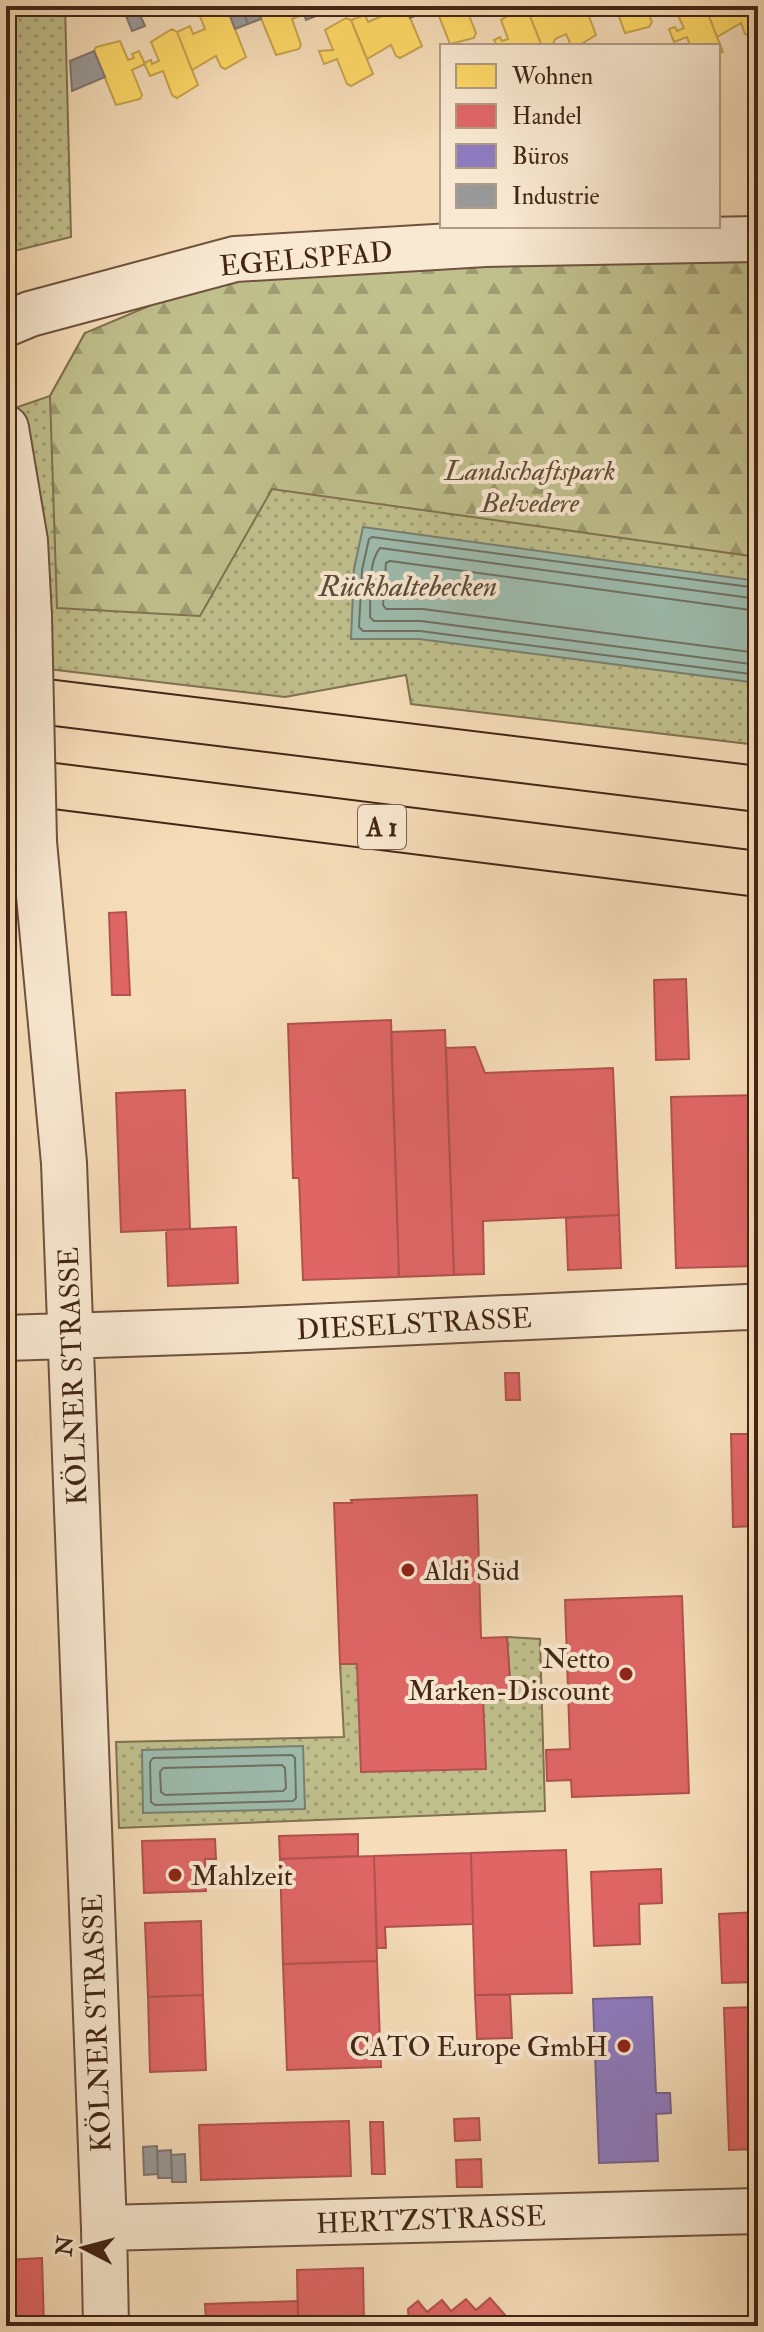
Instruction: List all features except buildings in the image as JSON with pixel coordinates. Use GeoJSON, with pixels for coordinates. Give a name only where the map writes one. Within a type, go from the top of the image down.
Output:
{"type":"FeatureCollection","features":[{"type":"Feature","properties":{"kind":"highway"},"geometry":{"type":"LineString","coordinates":[[6,697],[758,789]]}},
{"type":"Feature","properties":{"kind":"highway","name":"A 1"},"geometry":{"type":"LineString","coordinates":[[6,780],[758,874]]}},
{"type":"Feature","properties":{"kind":"street","name":"EGELSPFAD"},"geometry":{"type":"LineString","coordinates":[[6,324],[30,314],[235,259],[485,244],[758,239]]}},
{"type":"Feature","properties":{"kind":"street","name":"KÖLNER STRASSE"},"geometry":{"type":"LineString","coordinates":[[6,428],[25,541],[34,842],[64,1163],[106,2326]]}},
{"type":"Feature","properties":{"kind":"street","name":"DIESELSTRASSE"},"geometry":{"type":"LineString","coordinates":[[6,1338],[758,1308]]}},
{"type":"Feature","properties":{"kind":"street","name":"HERTZSTRASSE"},"geometry":{"type":"LineString","coordinates":[[104,2228],[758,2211]]}},
{"type":"Feature","properties":{"kind":"green space"},"geometry":{"type":"Polygon","coordinates":[[[6,6],[65,6],[71,237],[6,253],[6,6]]]}},
{"type":"Feature","properties":{"kind":"green space","name":"Landschaftspark Belvedere"},"geometry":{"type":"Polygon","coordinates":[[[758,260],[758,745],[411,704],[406,675],[285,697],[6,664],[6,411],[50,396],[85,333],[758,260]]]}},
{"type":"Feature","properties":{"kind":"green space","name":"Landschaftspark Belvedere"},"geometry":{"type":"Polygon","coordinates":[[[758,260],[758,557],[272,489],[200,616],[57,608],[50,396],[85,333],[196,286],[356,261],[758,260]]]}},
{"type":"Feature","properties":{"kind":"green space"},"geometry":{"type":"Polygon","coordinates":[[[507,1637],[540,1639],[545,1811],[119,1828],[116,1742],[344,1737],[340,1664],[357,1664],[483,1696],[511,1695],[507,1637]]]}},
{"type":"Feature","properties":{"kind":"water","name":"Rückhaltebecken"},"geometry":{"type":"Polygon","coordinates":[[[363,527],[758,581],[758,683],[419,639],[351,639],[354,569],[363,527]]]}},
{"type":"Feature","properties":{"kind":"water"},"geometry":{"type":"Polygon","coordinates":[[[303,1746],[305,1809],[143,1813],[142,1750],[303,1746]]]}},
{"type":"Feature","properties":{"kind":"place","name":"Aldi Süd"},"geometry":{"type":"Point","coordinates":[408,1570]}},
{"type":"Feature","properties":{"kind":"place","name":"Netto Marken-Discount"},"geometry":{"type":"Point","coordinates":[626,1674]}},
{"type":"Feature","properties":{"kind":"place","name":"Mahlzeit"},"geometry":{"type":"Point","coordinates":[175,1875]}},
{"type":"Feature","properties":{"kind":"place","name":"CATO Europe GmbH"},"geometry":{"type":"Point","coordinates":[624,2046]}}]}
